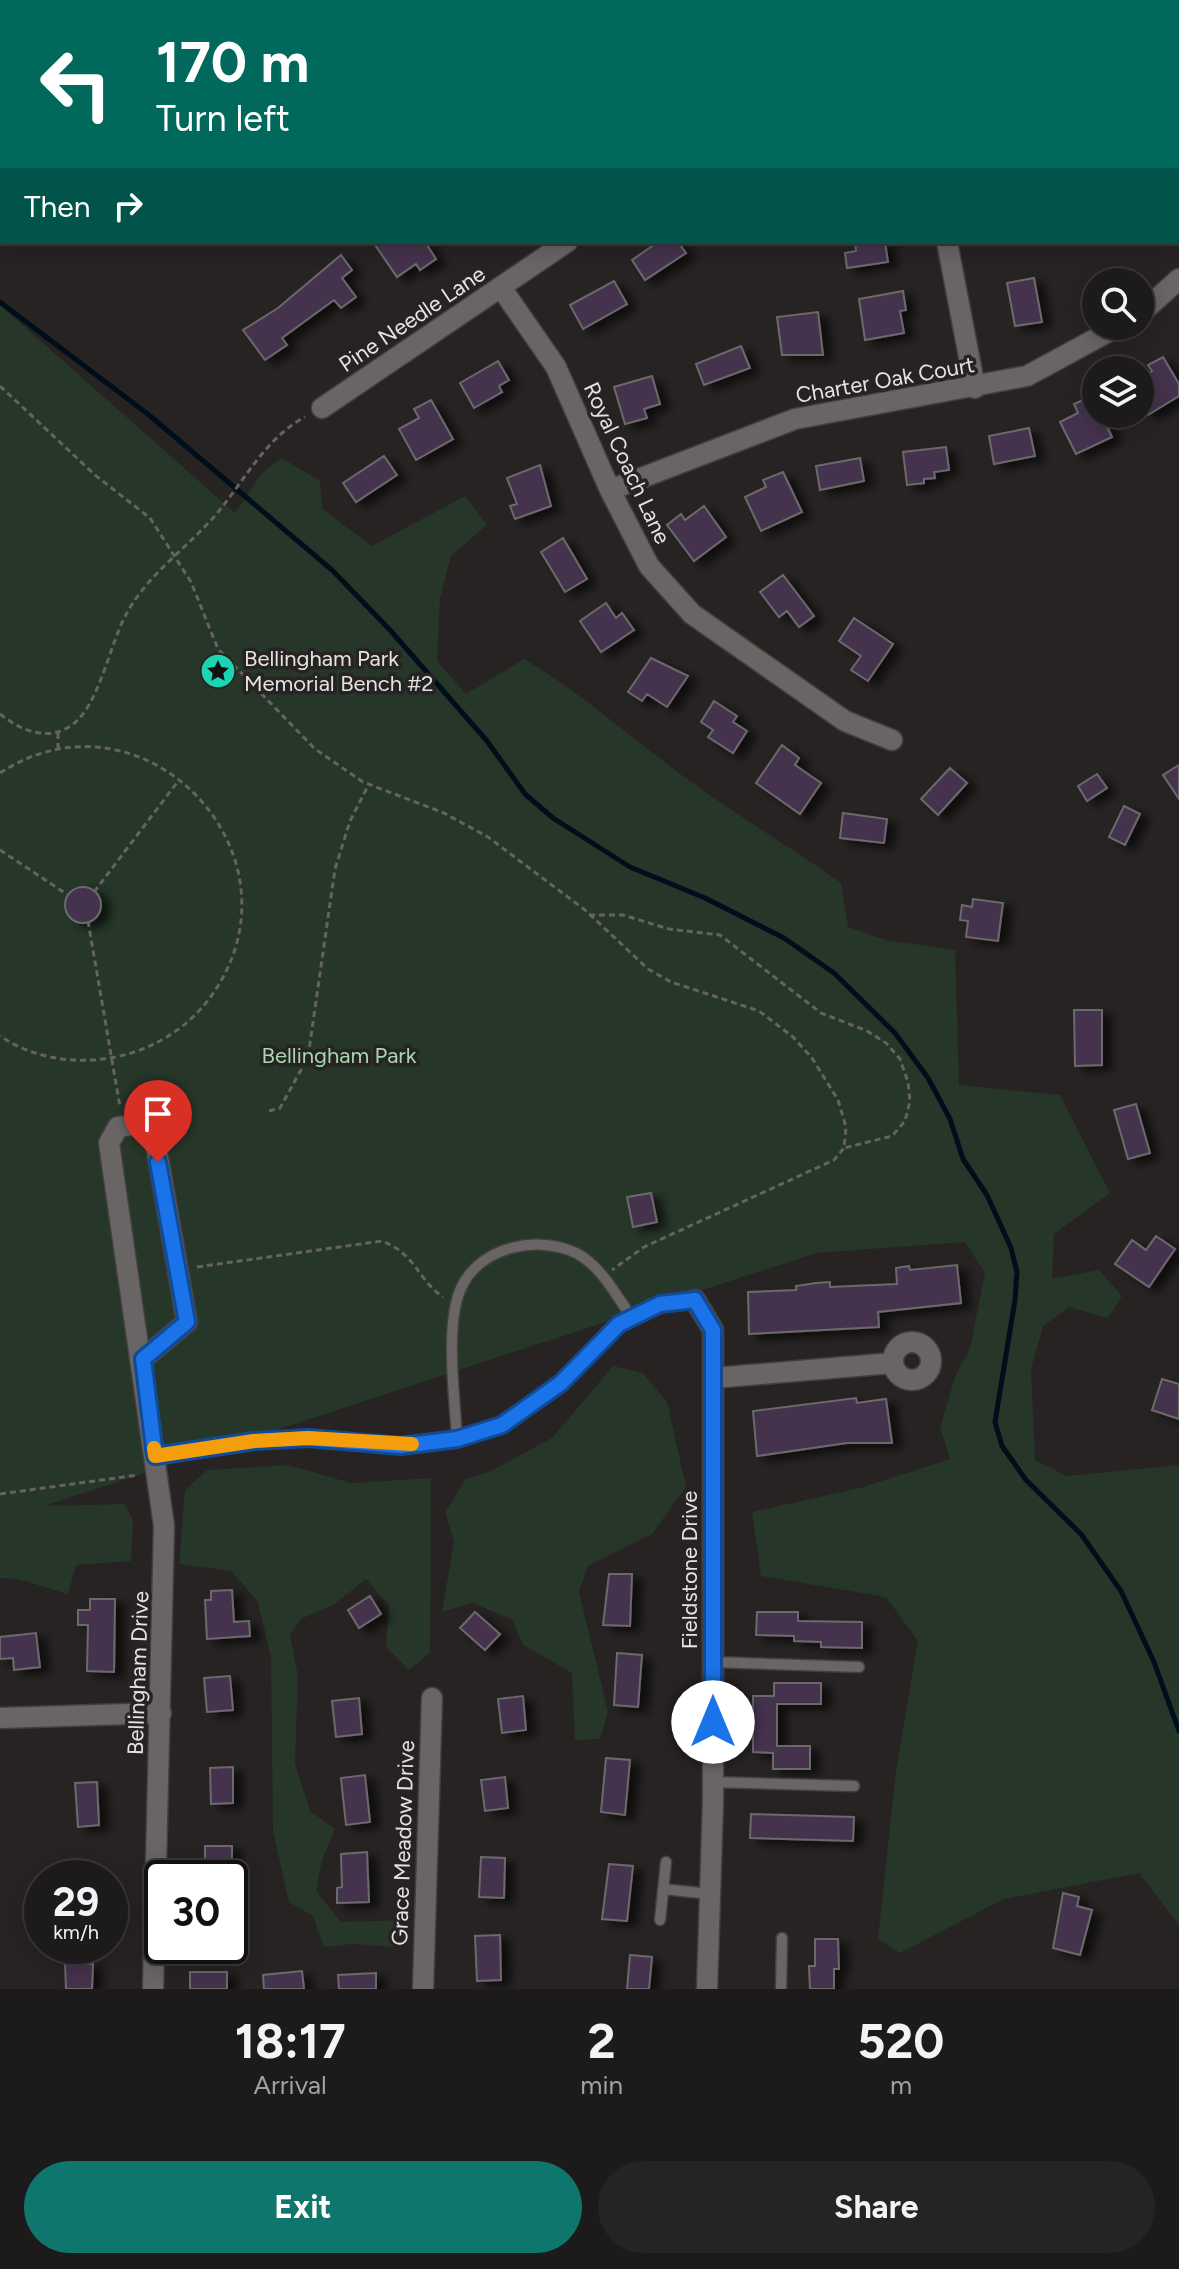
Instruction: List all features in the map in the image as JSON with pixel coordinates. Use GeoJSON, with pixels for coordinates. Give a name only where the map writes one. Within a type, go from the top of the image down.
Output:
{"type":"FeatureCollection","features":[{"type":"Feature","properties":{"kind":"street","name":"Pine Needle Lane"},"geometry":{"type":"LineString","coordinates":[[322,408],[564,244]]}},
{"type":"Feature","properties":{"kind":"street"},"geometry":{"type":"LineString","coordinates":[[947,244],[975,388]]}},
{"type":"Feature","properties":{"kind":"street"},"geometry":{"type":"LineString","coordinates":[[1154,301],[1179,279]]}},
{"type":"Feature","properties":{"kind":"street","name":"Royal Coach Lane"},"geometry":{"type":"LineString","coordinates":[[502,289],[556,367],[610,490],[649,566],[692,614],[845,721],[892,740]]}},
{"type":"Feature","properties":{"kind":"street","name":"Charter Oak Court"},"geometry":{"type":"LineString","coordinates":[[610,490],[795,419],[866,403],[975,388],[1027,376],[1093,340]]}},
{"type":"Feature","properties":{"kind":"street"},"geometry":{"type":"LineString","coordinates":[[123,1127],[138,1124],[154,1135],[187,1322],[143,1359]]}},
{"type":"Feature","properties":{"kind":"street","name":"Bellingham Drive"},"geometry":{"type":"LineString","coordinates":[[123,1127],[118,1127],[109,1143],[143,1359],[164,1526],[153,1989]]}},
{"type":"Feature","properties":{"kind":"street","name":"Fieldstone Drive"},"geometry":{"type":"LineString","coordinates":[[695,1300],[713,1330],[713,1782],[707,1989]]}},
{"type":"Feature","properties":{"kind":"street"},"geometry":{"type":"LineString","coordinates":[[713,1378],[893,1363]]}},
{"type":"Feature","properties":{"kind":"street","name":"Grace Meadow Drive"},"geometry":{"type":"LineString","coordinates":[[423,1989],[432,1698]]}},
{"type":"Feature","properties":{"kind":"street"},"geometry":{"type":"LineString","coordinates":[[0,1718],[161,1713]]}},
{"type":"Feature","properties":{"kind":"lane"},"geometry":{"type":"LineString","coordinates":[[457,1439],[456,1306],[469,1275],[490,1256],[517,1245],[548,1245],[577,1254],[604,1277],[632,1318]]}},
{"type":"Feature","properties":{"kind":"lane"},"geometry":{"type":"LineString","coordinates":[[156,1464],[254,1441],[308,1438],[401,1446],[457,1439],[502,1425],[561,1383],[619,1324],[660,1304],[695,1300]]}},
{"type":"Feature","properties":{"kind":"lane"},"geometry":{"type":"LineString","coordinates":[[713,1662],[859,1667]]}},
{"type":"Feature","properties":{"kind":"lane"},"geometry":{"type":"LineString","coordinates":[[713,1782],[854,1786]]}},
{"type":"Feature","properties":{"kind":"lane"},"geometry":{"type":"LineString","coordinates":[[660,1920],[666,1862]]}},
{"type":"Feature","properties":{"kind":"lane"},"geometry":{"type":"LineString","coordinates":[[663,1889],[710,1894]]}},
{"type":"Feature","properties":{"kind":"lane"},"geometry":{"type":"LineString","coordinates":[[781,1989],[782,1938]]}},
{"type":"Feature","properties":{"kind":"path"},"geometry":{"type":"LineString","coordinates":[[0,386],[95,475],[150,518],[191,582],[218,649],[246,682],[315,749],[369,784],[444,813],[488,837],[589,915],[648,969],[671,982],[759,1011],[793,1037],[812,1058],[838,1100],[846,1127],[844,1148]]}},
{"type":"Feature","properties":{"kind":"path"},"geometry":{"type":"LineString","coordinates":[[0,714],[22,729],[37,734],[58,733],[75,723],[89,706],[129,608],[291,424],[322,408]]}},
{"type":"Feature","properties":{"kind":"path"},"geometry":{"type":"LineString","coordinates":[[58,733],[58,750]]}},
{"type":"Feature","properties":{"kind":"path"},"geometry":{"type":"LineString","coordinates":[[0,773],[32,756],[58,750],[109,749],[134,755],[180,779],[209,809],[230,845],[239,871],[241,927],[223,979],[188,1023],[139,1051],[112,1058],[56,1058],[29,1051],[0,1036]]}},
{"type":"Feature","properties":{"kind":"path"},"geometry":{"type":"LineString","coordinates":[[94,892],[180,779]]}},
{"type":"Feature","properties":{"kind":"path"},"geometry":{"type":"LineString","coordinates":[[269,1111],[280,1108],[308,1057],[335,869],[350,821],[369,784]]}},
{"type":"Feature","properties":{"kind":"path"},"geometry":{"type":"LineString","coordinates":[[0,850],[68,895]]}},
{"type":"Feature","properties":{"kind":"path"},"geometry":{"type":"LineString","coordinates":[[589,915],[623,915],[669,929],[720,935],[821,1013],[886,1043],[900,1059],[908,1082],[910,1101],[905,1121],[892,1136],[844,1148],[819,1169],[644,1247],[604,1277]]}},
{"type":"Feature","properties":{"kind":"path"},"geometry":{"type":"LineString","coordinates":[[88,921],[123,1127]]}},
{"type":"Feature","properties":{"kind":"path"},"geometry":{"type":"LineString","coordinates":[[178,1270],[382,1241],[398,1247],[417,1264],[430,1288],[456,1306]]}},
{"type":"Feature","properties":{"kind":"path"},"geometry":{"type":"LineString","coordinates":[[0,1494],[156,1464]]}},
{"type":"Feature","properties":{"kind":"green space","name":"Bellingham Park"},"geometry":{"type":"Polygon","coordinates":[[[0,305],[235,513],[262,473],[282,458],[320,481],[322,509],[372,546],[465,496],[487,525],[451,556],[440,599],[437,661],[466,694],[524,659],[585,700],[702,790],[841,883],[848,927],[886,940],[955,950],[959,1085],[1060,1095],[1110,1193],[1054,1234],[1052,1279],[1099,1270],[1122,1296],[1108,1318],[1069,1307],[1043,1326],[1031,1369],[1035,1460],[1067,1476],[1179,1465],[1179,1925],[1139,1873],[1004,1899],[900,1953],[878,1939],[896,1770],[918,1641],[886,1597],[761,1576],[752,1512],[860,1488],[950,1459],[940,1427],[955,1377],[970,1348],[985,1273],[965,1242],[816,1253],[44,1506],[124,1504],[133,1520],[131,1561],[76,1565],[68,1594],[18,1579],[0,1578],[0,305]]]}},
{"type":"Feature","properties":{"kind":"green space"},"geometry":{"type":"Polygon","coordinates":[[[613,1366],[643,1373],[667,1402],[686,1487],[652,1534],[588,1566],[579,1592],[608,1712],[600,1739],[575,1740],[572,1673],[523,1645],[513,1620],[473,1603],[442,1612],[454,1542],[445,1512],[466,1479],[489,1472],[552,1438],[613,1366]]]}},
{"type":"Feature","properties":{"kind":"green space"},"geometry":{"type":"Polygon","coordinates":[[[288,1465],[351,1483],[431,1478],[430,1653],[409,1670],[386,1647],[389,1606],[366,1579],[333,1605],[301,1619],[290,1635],[298,1676],[295,1763],[310,1811],[335,1829],[322,1860],[316,1891],[341,1922],[404,1920],[394,1947],[353,1944],[324,1947],[313,1916],[289,1902],[273,1832],[271,1657],[257,1600],[231,1571],[179,1564],[185,1490],[207,1470],[288,1465]]]}},
{"type":"Feature","properties":{"kind":"building"},"geometry":{"type":"Polygon","coordinates":[[[374,244],[426,244],[436,259],[420,270],[416,264],[397,277],[374,244]]]}},
{"type":"Feature","properties":{"kind":"building"},"geometry":{"type":"Polygon","coordinates":[[[655,244],[679,244],[686,253],[645,280],[632,260],[655,244]]]}},
{"type":"Feature","properties":{"kind":"building"},"geometry":{"type":"Polygon","coordinates":[[[855,244],[885,244],[888,262],[847,268],[845,253],[856,251],[855,244]]]}},
{"type":"Feature","properties":{"kind":"building"},"geometry":{"type":"Polygon","coordinates":[[[341,255],[352,270],[342,278],[356,297],[341,308],[334,300],[282,338],[287,345],[265,360],[243,330],[278,308],[341,255]]]}},
{"type":"Feature","properties":{"kind":"building"},"geometry":{"type":"Polygon","coordinates":[[[1034,278],[1042,322],[1015,326],[1007,283],[1034,278]]]}},
{"type":"Feature","properties":{"kind":"building"},"geometry":{"type":"Polygon","coordinates":[[[614,281],[627,304],[583,329],[570,305],[614,281]]]}},
{"type":"Feature","properties":{"kind":"building"},"geometry":{"type":"Polygon","coordinates":[[[903,291],[906,310],[900,311],[904,333],[865,340],[859,299],[903,291]]]}},
{"type":"Feature","properties":{"kind":"building"},"geometry":{"type":"Polygon","coordinates":[[[818,312],[823,355],[782,355],[777,317],[818,312]]]}},
{"type":"Feature","properties":{"kind":"building"},"geometry":{"type":"Polygon","coordinates":[[[741,346],[750,368],[704,385],[696,364],[741,346]]]}},
{"type":"Feature","properties":{"kind":"building"},"geometry":{"type":"Polygon","coordinates":[[[1163,357],[1179,384],[1179,396],[1154,411],[1154,362],[1163,357]]]}},
{"type":"Feature","properties":{"kind":"building"},"geometry":{"type":"Polygon","coordinates":[[[498,361],[509,380],[499,386],[502,392],[474,408],[460,383],[498,361]]]}},
{"type":"Feature","properties":{"kind":"building"},"geometry":{"type":"Polygon","coordinates":[[[652,376],[660,404],[644,409],[647,418],[625,424],[614,387],[652,376]]]}},
{"type":"Feature","properties":{"kind":"building"},"geometry":{"type":"Polygon","coordinates":[[[431,400],[453,439],[416,460],[399,429],[419,418],[414,409],[431,400]]]}},
{"type":"Feature","properties":{"kind":"building"},"geometry":{"type":"Polygon","coordinates":[[[1082,400],[1082,428],[1108,428],[1112,437],[1076,454],[1060,422],[1078,413],[1074,404],[1082,400]]]}},
{"type":"Feature","properties":{"kind":"building"},"geometry":{"type":"Polygon","coordinates":[[[1029,428],[1035,456],[994,464],[989,436],[1029,428]]]}},
{"type":"Feature","properties":{"kind":"building"},"geometry":{"type":"Polygon","coordinates":[[[946,447],[949,470],[934,472],[935,478],[924,479],[924,483],[907,485],[903,452],[946,447]]]}},
{"type":"Feature","properties":{"kind":"building"},"geometry":{"type":"Polygon","coordinates":[[[384,456],[397,475],[356,502],[343,483],[384,456]]]}},
{"type":"Feature","properties":{"kind":"building"},"geometry":{"type":"Polygon","coordinates":[[[860,458],[864,481],[820,490],[816,466],[860,458]]]}},
{"type":"Feature","properties":{"kind":"building"},"geometry":{"type":"Polygon","coordinates":[[[540,465],[551,506],[515,519],[510,506],[517,504],[507,478],[540,465]]]}},
{"type":"Feature","properties":{"kind":"building"},"geometry":{"type":"Polygon","coordinates":[[[783,472],[802,512],[761,531],[745,497],[766,487],[763,480],[783,472]]]}},
{"type":"Feature","properties":{"kind":"building"},"geometry":{"type":"Polygon","coordinates":[[[704,506],[726,537],[694,561],[667,525],[681,514],[685,520],[704,506]]]}},
{"type":"Feature","properties":{"kind":"building"},"geometry":{"type":"Polygon","coordinates":[[[563,538],[587,579],[565,592],[541,552],[563,538]]]}},
{"type":"Feature","properties":{"kind":"building"},"geometry":{"type":"Polygon","coordinates":[[[783,575],[814,616],[799,627],[787,611],[779,617],[760,592],[783,575]]]}},
{"type":"Feature","properties":{"kind":"building"},"geometry":{"type":"Polygon","coordinates":[[[606,603],[616,618],[622,613],[634,630],[601,652],[580,621],[606,603]]]}},
{"type":"Feature","properties":{"kind":"building"},"geometry":{"type":"Polygon","coordinates":[[[854,618],[893,644],[868,681],[851,670],[861,656],[839,641],[854,618]]]}},
{"type":"Feature","properties":{"kind":"building"},"geometry":{"type":"Polygon","coordinates":[[[651,658],[688,676],[667,707],[647,694],[642,701],[628,692],[651,658]]]}},
{"type":"Feature","properties":{"kind":"building"},"geometry":{"type":"Polygon","coordinates":[[[714,701],[737,716],[733,722],[747,731],[733,753],[708,737],[713,730],[701,722],[714,701]]]}},
{"type":"Feature","properties":{"kind":"building"},"geometry":{"type":"Polygon","coordinates":[[[782,745],[799,758],[795,765],[821,783],[800,814],[756,783],[782,745]]]}},
{"type":"Feature","properties":{"kind":"building"},"geometry":{"type":"Polygon","coordinates":[[[1179,765],[1179,799],[1163,775],[1179,765]]]}},
{"type":"Feature","properties":{"kind":"building"},"geometry":{"type":"Polygon","coordinates":[[[950,768],[967,783],[938,815],[921,799],[950,768]]]}},
{"type":"Feature","properties":{"kind":"building"},"geometry":{"type":"Polygon","coordinates":[[[1097,774],[1107,788],[1087,801],[1078,786],[1097,774]]]}},
{"type":"Feature","properties":{"kind":"building"},"geometry":{"type":"Polygon","coordinates":[[[1124,806],[1140,814],[1125,845],[1109,837],[1124,806]]]}},
{"type":"Feature","properties":{"kind":"building"},"geometry":{"type":"Polygon","coordinates":[[[843,813],[887,819],[884,843],[840,838],[843,813]]]}},
{"type":"Feature","properties":{"kind":"building"},"geometry":{"type":"Polygon","coordinates":[[[83,887],[96,892],[101,905],[96,918],[83,923],[70,918],[65,905],[70,892],[83,887]]]}},
{"type":"Feature","properties":{"kind":"building"},"geometry":{"type":"Polygon","coordinates":[[[973,899],[1003,903],[998,941],[966,937],[968,921],[960,920],[962,905],[972,907],[973,899]]]}},
{"type":"Feature","properties":{"kind":"building"},"geometry":{"type":"Polygon","coordinates":[[[1074,1010],[1102,1010],[1102,1065],[1075,1066],[1074,1010]]]}},
{"type":"Feature","properties":{"kind":"building"},"geometry":{"type":"Polygon","coordinates":[[[1136,1104],[1150,1153],[1128,1159],[1114,1110],[1136,1104]]]}},
{"type":"Feature","properties":{"kind":"building"},"geometry":{"type":"Polygon","coordinates":[[[651,1193],[657,1222],[633,1227],[627,1197],[651,1193]]]}},
{"type":"Feature","properties":{"kind":"building"},"geometry":{"type":"Polygon","coordinates":[[[1156,1236],[1175,1249],[1149,1287],[1115,1264],[1132,1240],[1146,1250],[1156,1236]]]}},
{"type":"Feature","properties":{"kind":"building"},"geometry":{"type":"Polygon","coordinates":[[[957,1265],[961,1303],[878,1312],[879,1327],[749,1334],[748,1292],[796,1290],[796,1286],[830,1282],[830,1287],[897,1284],[896,1268],[909,1266],[910,1270],[957,1265]]]}},
{"type":"Feature","properties":{"kind":"building"},"geometry":{"type":"Polygon","coordinates":[[[1162,1379],[1179,1384],[1179,1419],[1152,1410],[1162,1379]]]}},
{"type":"Feature","properties":{"kind":"building"},"geometry":{"type":"Polygon","coordinates":[[[856,1398],[857,1403],[886,1399],[892,1443],[847,1443],[757,1456],[753,1411],[856,1398]]]}},
{"type":"Feature","properties":{"kind":"building"},"geometry":{"type":"Polygon","coordinates":[[[609,1574],[632,1574],[630,1626],[603,1625],[609,1574]]]}},
{"type":"Feature","properties":{"kind":"building"},"geometry":{"type":"Polygon","coordinates":[[[232,1590],[234,1622],[249,1621],[250,1636],[207,1639],[205,1600],[211,1600],[211,1591],[232,1590]]]}},
{"type":"Feature","properties":{"kind":"building"},"geometry":{"type":"Polygon","coordinates":[[[370,1596],[381,1614],[359,1628],[348,1610],[370,1596]]]}},
{"type":"Feature","properties":{"kind":"building"},"geometry":{"type":"Polygon","coordinates":[[[90,1599],[115,1599],[114,1672],[87,1671],[88,1625],[78,1625],[78,1610],[90,1610],[90,1599]]]}},
{"type":"Feature","properties":{"kind":"building"},"geometry":{"type":"Polygon","coordinates":[[[475,1612],[500,1634],[485,1650],[460,1628],[475,1612]]]}},
{"type":"Feature","properties":{"kind":"building"},"geometry":{"type":"Polygon","coordinates":[[[757,1612],[798,1612],[798,1621],[862,1622],[862,1648],[821,1647],[821,1642],[794,1641],[794,1636],[756,1635],[757,1612]]]}},
{"type":"Feature","properties":{"kind":"building"},"geometry":{"type":"Polygon","coordinates":[[[36,1633],[40,1667],[14,1670],[13,1658],[0,1659],[0,1637],[36,1633]]]}},
{"type":"Feature","properties":{"kind":"building"},"geometry":{"type":"Polygon","coordinates":[[[617,1653],[642,1655],[638,1707],[614,1705],[617,1653]]]}},
{"type":"Feature","properties":{"kind":"building"},"geometry":{"type":"Polygon","coordinates":[[[230,1676],[233,1710],[207,1712],[204,1678],[230,1676]]]}},
{"type":"Feature","properties":{"kind":"building"},"geometry":{"type":"Polygon","coordinates":[[[774,1683],[821,1683],[821,1704],[777,1704],[777,1746],[810,1746],[810,1769],[773,1769],[773,1753],[753,1752],[753,1696],[774,1696],[774,1683]]]}},
{"type":"Feature","properties":{"kind":"building"},"geometry":{"type":"Polygon","coordinates":[[[523,1696],[526,1730],[502,1733],[498,1699],[523,1696]]]}},
{"type":"Feature","properties":{"kind":"building"},"geometry":{"type":"Polygon","coordinates":[[[359,1698],[362,1734],[336,1737],[332,1701],[359,1698]]]}},
{"type":"Feature","properties":{"kind":"building"},"geometry":{"type":"Polygon","coordinates":[[[606,1758],[630,1760],[625,1815],[601,1812],[606,1758]]]}},
{"type":"Feature","properties":{"kind":"building"},"geometry":{"type":"Polygon","coordinates":[[[233,1767],[233,1803],[211,1804],[210,1768],[233,1767]]]}},
{"type":"Feature","properties":{"kind":"building"},"geometry":{"type":"Polygon","coordinates":[[[365,1775],[370,1822],[346,1825],[341,1778],[365,1775]]]}},
{"type":"Feature","properties":{"kind":"building"},"geometry":{"type":"Polygon","coordinates":[[[505,1777],[508,1808],[485,1811],[481,1780],[505,1777]]]}},
{"type":"Feature","properties":{"kind":"building"},"geometry":{"type":"Polygon","coordinates":[[[97,1782],[99,1825],[78,1827],[75,1783],[97,1782]]]}},
{"type":"Feature","properties":{"kind":"building"},"geometry":{"type":"Polygon","coordinates":[[[751,1814],[854,1817],[853,1841],[750,1838],[751,1814]]]}},
{"type":"Feature","properties":{"kind":"building"},"geometry":{"type":"Polygon","coordinates":[[[205,1846],[232,1846],[232,1860],[205,1860],[205,1846]]]}},
{"type":"Feature","properties":{"kind":"building"},"geometry":{"type":"Polygon","coordinates":[[[367,1852],[369,1902],[337,1903],[337,1888],[342,1887],[341,1854],[367,1852]]]}},
{"type":"Feature","properties":{"kind":"building"},"geometry":{"type":"Polygon","coordinates":[[[481,1857],[505,1858],[504,1898],[479,1897],[481,1857]]]}},
{"type":"Feature","properties":{"kind":"building"},"geometry":{"type":"Polygon","coordinates":[[[609,1864],[633,1866],[627,1921],[602,1919],[609,1864]]]}},
{"type":"Feature","properties":{"kind":"building"},"geometry":{"type":"Polygon","coordinates":[[[1063,1893],[1079,1897],[1077,1906],[1092,1910],[1080,1955],[1053,1948],[1063,1893]]]}},
{"type":"Feature","properties":{"kind":"building"},"geometry":{"type":"Polygon","coordinates":[[[500,1935],[501,1980],[477,1981],[475,1936],[500,1935]]]}},
{"type":"Feature","properties":{"kind":"building"},"geometry":{"type":"Polygon","coordinates":[[[815,1939],[838,1939],[839,1969],[834,1969],[834,1989],[810,1989],[809,1966],[815,1966],[815,1939]]]}},
{"type":"Feature","properties":{"kind":"building"},"geometry":{"type":"Polygon","coordinates":[[[630,1955],[652,1957],[649,1989],[627,1989],[630,1955]]]}},
{"type":"Feature","properties":{"kind":"building"},"geometry":{"type":"Polygon","coordinates":[[[65,1964],[93,1964],[92,1989],[66,1989],[65,1964]]]}},
{"type":"Feature","properties":{"kind":"building"},"geometry":{"type":"Polygon","coordinates":[[[302,1971],[304,1989],[264,1989],[263,1975],[302,1971]]]}},
{"type":"Feature","properties":{"kind":"building"},"geometry":{"type":"Polygon","coordinates":[[[190,1972],[227,1972],[227,1989],[190,1989],[190,1972]]]}},
{"type":"Feature","properties":{"kind":"building"},"geometry":{"type":"Polygon","coordinates":[[[376,1973],[376,1989],[339,1989],[338,1975],[376,1973]]]}},
{"type":"Feature","properties":{"kind":"waterway"},"geometry":{"type":"LineString","coordinates":[[0,302],[149,415],[332,570],[390,630],[487,741],[525,794],[553,818],[630,867],[705,898],[784,938],[834,973],[895,1033],[928,1078],[950,1119],[963,1159],[987,1195],[1011,1248],[1017,1272],[1015,1300],[995,1422],[1002,1446],[1026,1480],[1081,1534],[1121,1591],[1154,1662],[1179,1731]]}},
{"type":"Feature","properties":{"kind":"slow traffic"},"geometry":{"type":"LineString","coordinates":[[154,1448],[155,1456],[254,1441],[308,1438],[401,1446],[412,1444]]}},
{"type":"Feature","properties":{"kind":"place","name":"Bellingham Park Memorial Bench #2"},"geometry":{"type":"Point","coordinates":[218,671]}},
{"type":"Feature","properties":{"kind":"route"},"geometry":{"type":"LineString","coordinates":[[158,1162],[187,1322],[143,1359],[155,1456],[254,1441],[308,1438],[401,1446],[457,1439],[502,1425],[561,1383],[619,1324],[660,1304],[695,1300],[713,1330],[713,1722]]}}]}
